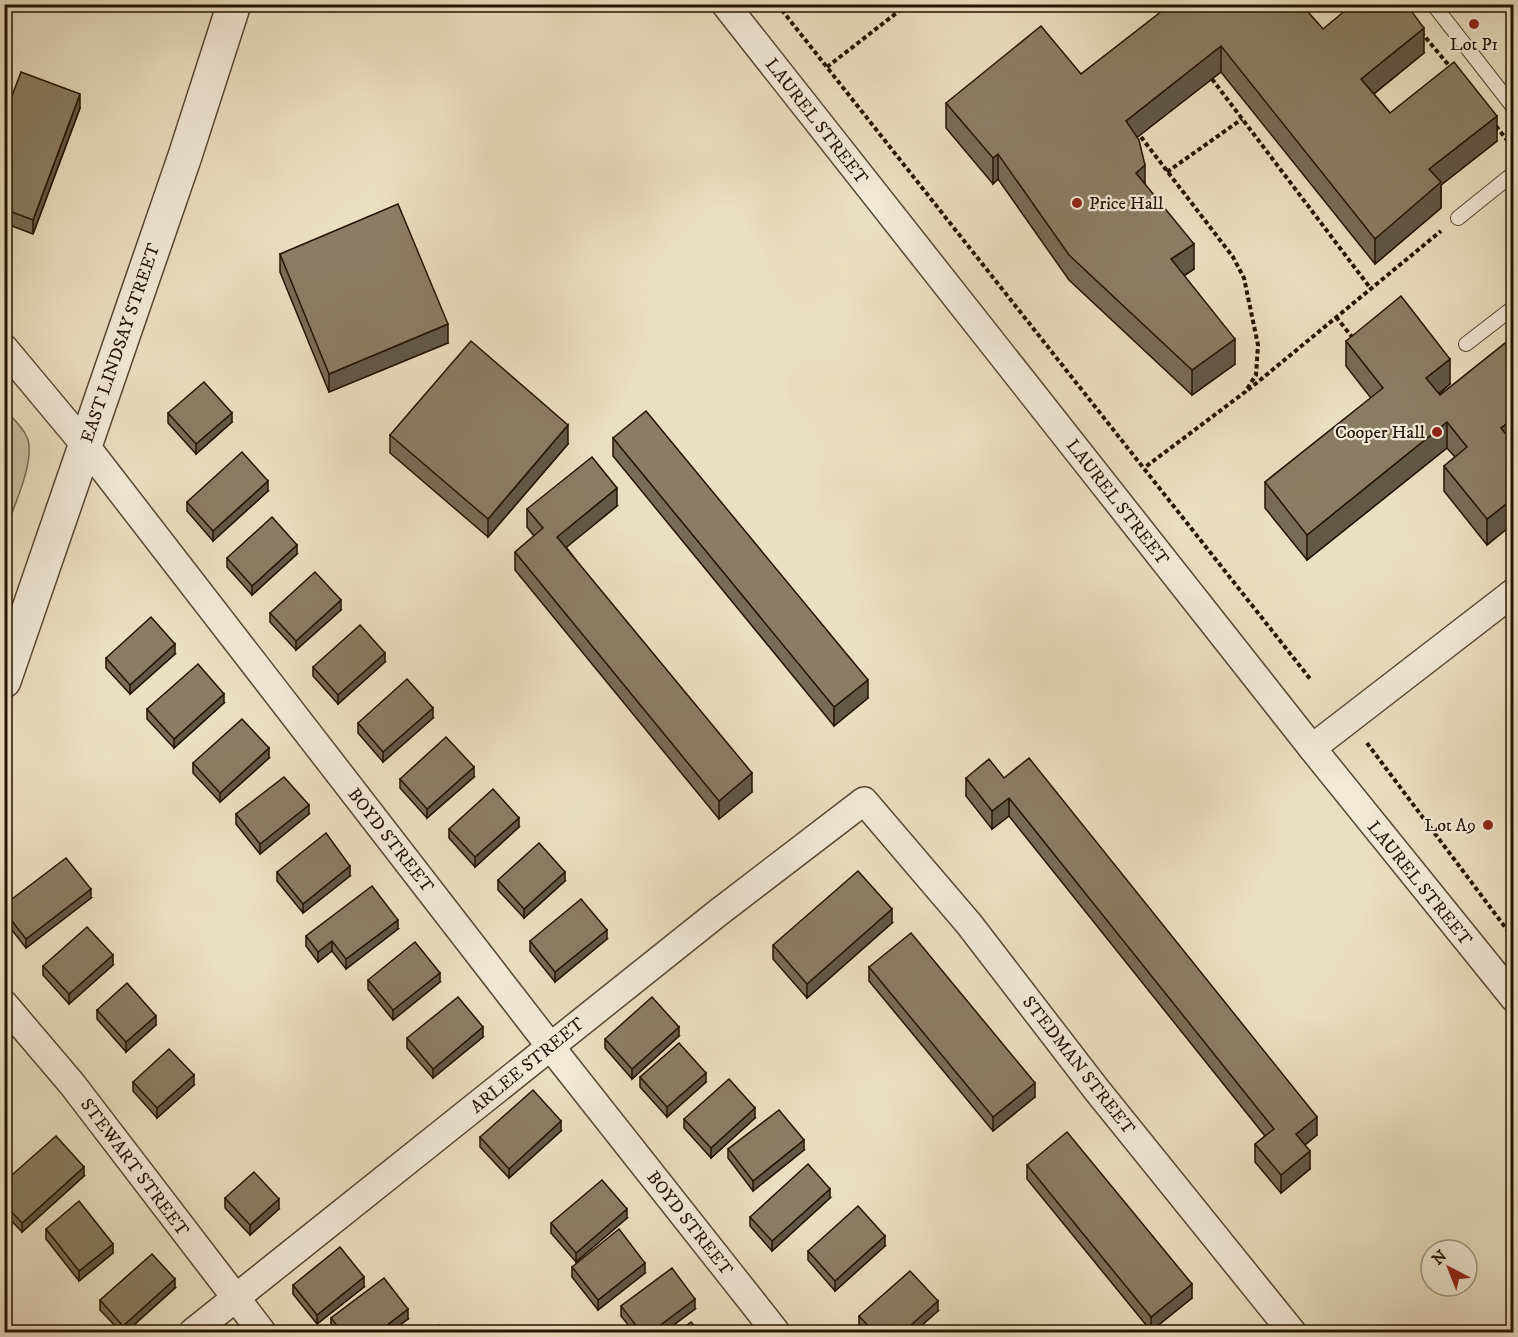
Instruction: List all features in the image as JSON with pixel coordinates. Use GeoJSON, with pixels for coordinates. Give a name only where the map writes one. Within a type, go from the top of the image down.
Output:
{"type":"FeatureCollection","features":[{"type":"Feature","properties":{"kind":"street","name":"EAST LINDSAY STREET"},"geometry":{"type":"LineString","coordinates":[[4,681],[185,156],[234,4]]}},
{"type":"Feature","properties":{"kind":"street","name":"LAUREL STREET"},"geometry":{"type":"LineString","coordinates":[[724,4],[1312,748],[1514,998]]}},
{"type":"Feature","properties":{"kind":"street","name":"BOYD STREET"},"geometry":{"type":"LineString","coordinates":[[4,348],[85,444],[550,1047],[776,1332]]}},
{"type":"Feature","properties":{"kind":"street"},"geometry":{"type":"LineString","coordinates":[[1312,748],[1514,592]]}},
{"type":"Feature","properties":{"kind":"street","name":"ARLEE STREET"},"geometry":{"type":"LineString","coordinates":[[192,1332],[718,912],[864,801]]}},
{"type":"Feature","properties":{"kind":"street","name":"STEDMAN STREET"},"geometry":{"type":"LineString","coordinates":[[864,801],[969,924],[1104,1098],[1292,1332]]}},
{"type":"Feature","properties":{"kind":"street","name":"STEWART STREET"},"geometry":{"type":"LineString","coordinates":[[4,1004],[72,1084],[262,1332]]}},
{"type":"Feature","properties":{"kind":"lane"},"geometry":{"type":"LineString","coordinates":[[1433,4],[1514,108]]}},
{"type":"Feature","properties":{"kind":"lane"},"geometry":{"type":"LineString","coordinates":[[1458,218],[1514,173]]}},
{"type":"Feature","properties":{"kind":"lane"},"geometry":{"type":"LineString","coordinates":[[1466,344],[1514,307]]}},
{"type":"Feature","properties":{"kind":"path"},"geometry":{"type":"LineString","coordinates":[[777,4],[1311,680]]}},
{"type":"Feature","properties":{"kind":"path"},"geometry":{"type":"LineString","coordinates":[[827,67],[908,4]]}},
{"type":"Feature","properties":{"kind":"path"},"geometry":{"type":"LineString","coordinates":[[1414,23],[1452,70]]}},
{"type":"Feature","properties":{"kind":"path"},"geometry":{"type":"LineString","coordinates":[[1212,80],[1371,289]]}},
{"type":"Feature","properties":{"kind":"path"},"geometry":{"type":"LineString","coordinates":[[1167,172],[1242,119]]}},
{"type":"Feature","properties":{"kind":"path"},"geometry":{"type":"LineString","coordinates":[[1493,123],[1514,149]]}},
{"type":"Feature","properties":{"kind":"path"},"geometry":{"type":"LineString","coordinates":[[1141,137],[1233,256],[1244,278],[1258,345],[1256,375],[1245,392]]}},
{"type":"Feature","properties":{"kind":"path"},"geometry":{"type":"LineString","coordinates":[[1144,468],[1245,392],[1458,218]]}},
{"type":"Feature","properties":{"kind":"path"},"geometry":{"type":"LineString","coordinates":[[1336,317],[1356,342]]}},
{"type":"Feature","properties":{"kind":"path"},"geometry":{"type":"LineString","coordinates":[[1375,737],[1366,744],[1514,939]]}},
{"type":"Feature","properties":{"kind":"shaded area"},"geometry":{"type":"Polygon","coordinates":[[[5,409],[26,435],[29,456],[23,483],[5,531],[5,409]]]}},
{"type":"Feature","properties":{"kind":"building","name":"Price Hall"},"geometry":{"type":"Polygon","coordinates":[[[1171,4],[1301,4],[1323,29],[1353,4],[1406,4],[1424,28],[1361,79],[1390,113],[1454,62],[1497,116],[1429,169],[1441,182],[1375,239],[1221,46],[1126,121],[1139,140],[1145,165],[1136,173],[1194,244],[1171,259],[1235,339],[1192,370],[1069,255],[998,154],[993,158],[946,103],[1041,26],[1081,74],[1171,4]]]}},
{"type":"Feature","properties":{"kind":"building"},"geometry":{"type":"Polygon","coordinates":[[[21,72],[80,94],[33,220],[4,209],[4,117],[21,72]]]}},
{"type":"Feature","properties":{"kind":"building"},"geometry":{"type":"Polygon","coordinates":[[[398,204],[448,324],[329,374],[280,254],[398,204]]]}},
{"type":"Feature","properties":{"kind":"building","name":"Cooper Hall"},"geometry":{"type":"Polygon","coordinates":[[[1401,296],[1450,359],[1426,378],[1440,395],[1514,336],[1514,418],[1501,428],[1514,445],[1514,498],[1487,519],[1444,466],[1467,447],[1447,422],[1307,535],[1265,482],[1383,388],[1346,341],[1401,296]]]}},
{"type":"Feature","properties":{"kind":"building"},"geometry":{"type":"Polygon","coordinates":[[[471,341],[568,425],[488,519],[390,435],[471,341]]]}},
{"type":"Feature","properties":{"kind":"building"},"geometry":{"type":"Polygon","coordinates":[[[204,382],[232,413],[196,444],[168,413],[204,382]]]}},
{"type":"Feature","properties":{"kind":"building"},"geometry":{"type":"Polygon","coordinates":[[[646,411],[868,680],[834,707],[613,438],[646,411]]]}},
{"type":"Feature","properties":{"kind":"building"},"geometry":{"type":"Polygon","coordinates":[[[242,452],[268,481],[213,531],[187,502],[242,452]]]}},
{"type":"Feature","properties":{"kind":"building"},"geometry":{"type":"Polygon","coordinates":[[[592,457],[617,488],[557,537],[752,773],[719,801],[515,552],[543,528],[527,509],[592,457]]]}},
{"type":"Feature","properties":{"kind":"building"},"geometry":{"type":"Polygon","coordinates":[[[272,517],[297,545],[252,586],[227,558],[272,517]]]}},
{"type":"Feature","properties":{"kind":"building"},"geometry":{"type":"Polygon","coordinates":[[[315,572],[341,600],[296,641],[270,613],[315,572]]]}},
{"type":"Feature","properties":{"kind":"building"},"geometry":{"type":"Polygon","coordinates":[[[151,617],[175,644],[130,685],[106,658],[151,617]]]}},
{"type":"Feature","properties":{"kind":"building"},"geometry":{"type":"Polygon","coordinates":[[[360,625],[385,653],[338,695],[313,667],[360,625]]]}},
{"type":"Feature","properties":{"kind":"building"},"geometry":{"type":"Polygon","coordinates":[[[198,664],[224,694],[174,739],[147,709],[198,664]]]}},
{"type":"Feature","properties":{"kind":"building"},"geometry":{"type":"Polygon","coordinates":[[[407,679],[433,708],[383,752],[358,723],[407,679]]]}},
{"type":"Feature","properties":{"kind":"building"},"geometry":{"type":"Polygon","coordinates":[[[242,719],[269,748],[220,793],[193,763],[242,719]]]}},
{"type":"Feature","properties":{"kind":"building"},"geometry":{"type":"Polygon","coordinates":[[[446,737],[474,767],[427,809],[400,779],[446,737]]]}},
{"type":"Feature","properties":{"kind":"building"},"geometry":{"type":"Polygon","coordinates":[[[1029,758],[1317,1117],[1296,1134],[1310,1151],[1281,1175],[1255,1144],[1274,1129],[1009,798],[992,811],[966,778],[989,759],[1004,778],[1029,758]]]}},
{"type":"Feature","properties":{"kind":"building"},"geometry":{"type":"Polygon","coordinates":[[[284,777],[309,805],[260,844],[236,814],[284,777]]]}},
{"type":"Feature","properties":{"kind":"building"},"geometry":{"type":"Polygon","coordinates":[[[493,789],[519,818],[475,857],[449,829],[493,789]]]}},
{"type":"Feature","properties":{"kind":"building"},"geometry":{"type":"Polygon","coordinates":[[[326,833],[350,866],[303,904],[277,872],[326,833]]]}},
{"type":"Feature","properties":{"kind":"building"},"geometry":{"type":"Polygon","coordinates":[[[539,843],[565,872],[524,909],[498,880],[539,843]]]}},
{"type":"Feature","properties":{"kind":"building"},"geometry":{"type":"Polygon","coordinates":[[[66,858],[91,889],[26,939],[4,911],[4,905],[66,858]]]}},
{"type":"Feature","properties":{"kind":"building"},"geometry":{"type":"Polygon","coordinates":[[[858,871],[892,909],[807,984],[773,945],[858,871]]]}},
{"type":"Feature","properties":{"kind":"building"},"geometry":{"type":"Polygon","coordinates":[[[372,886],[398,920],[346,959],[332,941],[318,952],[306,936],[372,886]]]}},
{"type":"Feature","properties":{"kind":"building"},"geometry":{"type":"Polygon","coordinates":[[[581,899],[607,930],[555,972],[530,941],[581,899]]]}},
{"type":"Feature","properties":{"kind":"building"},"geometry":{"type":"Polygon","coordinates":[[[87,927],[113,955],[69,994],[43,966],[87,927]]]}},
{"type":"Feature","properties":{"kind":"building"},"geometry":{"type":"Polygon","coordinates":[[[911,933],[1035,1083],[993,1117],[869,967],[911,933]]]}},
{"type":"Feature","properties":{"kind":"building"},"geometry":{"type":"Polygon","coordinates":[[[415,942],[440,973],[393,1010],[368,980],[415,942]]]}},
{"type":"Feature","properties":{"kind":"building"},"geometry":{"type":"Polygon","coordinates":[[[127,983],[156,1016],[126,1042],[97,1010],[127,983]]]}},
{"type":"Feature","properties":{"kind":"building"},"geometry":{"type":"Polygon","coordinates":[[[458,997],[483,1027],[433,1069],[407,1038],[458,997]]]}},
{"type":"Feature","properties":{"kind":"building"},"geometry":{"type":"Polygon","coordinates":[[[652,997],[679,1027],[632,1069],[605,1039],[652,997]]]}},
{"type":"Feature","properties":{"kind":"building"},"geometry":{"type":"Polygon","coordinates":[[[679,1043],[706,1073],[667,1107],[640,1077],[679,1043]]]}},
{"type":"Feature","properties":{"kind":"building"},"geometry":{"type":"Polygon","coordinates":[[[169,1049],[194,1075],[157,1108],[133,1082],[169,1049]]]}},
{"type":"Feature","properties":{"kind":"building"},"geometry":{"type":"Polygon","coordinates":[[[729,1079],[755,1108],[711,1148],[684,1119],[729,1079]]]}},
{"type":"Feature","properties":{"kind":"building"},"geometry":{"type":"Polygon","coordinates":[[[533,1090],[561,1121],[509,1169],[480,1137],[533,1090]]]}},
{"type":"Feature","properties":{"kind":"building"},"geometry":{"type":"Polygon","coordinates":[[[779,1110],[804,1140],[753,1181],[728,1149],[779,1110]]]}},
{"type":"Feature","properties":{"kind":"building"},"geometry":{"type":"Polygon","coordinates":[[[1067,1132],[1192,1284],[1151,1317],[1027,1165],[1067,1132]]]}},
{"type":"Feature","properties":{"kind":"building"},"geometry":{"type":"Polygon","coordinates":[[[56,1136],[84,1167],[22,1223],[4,1204],[4,1182],[56,1136]]]}},
{"type":"Feature","properties":{"kind":"building"},"geometry":{"type":"Polygon","coordinates":[[[808,1164],[830,1189],[772,1241],[750,1217],[808,1164]]]}},
{"type":"Feature","properties":{"kind":"building"},"geometry":{"type":"Polygon","coordinates":[[[254,1172],[279,1199],[250,1225],[225,1198],[254,1172]]]}},
{"type":"Feature","properties":{"kind":"building"},"geometry":{"type":"Polygon","coordinates":[[[602,1180],[627,1209],[576,1253],[551,1223],[602,1180]]]}},
{"type":"Feature","properties":{"kind":"building"},"geometry":{"type":"Polygon","coordinates":[[[79,1201],[113,1244],[79,1271],[46,1229],[79,1201]]]}},
{"type":"Feature","properties":{"kind":"building"},"geometry":{"type":"Polygon","coordinates":[[[858,1206],[885,1236],[835,1281],[808,1251],[858,1206]]]}},
{"type":"Feature","properties":{"kind":"building"},"geometry":{"type":"Polygon","coordinates":[[[619,1229],[645,1263],[598,1300],[572,1267],[619,1229]]]}},
{"type":"Feature","properties":{"kind":"building"},"geometry":{"type":"Polygon","coordinates":[[[340,1247],[364,1277],[317,1315],[293,1285],[340,1247]]]}},
{"type":"Feature","properties":{"kind":"building"},"geometry":{"type":"Polygon","coordinates":[[[152,1254],[175,1279],[123,1326],[100,1300],[152,1254]]]}},
{"type":"Feature","properties":{"kind":"building"},"geometry":{"type":"Polygon","coordinates":[[[672,1268],[695,1299],[651,1332],[641,1332],[621,1306],[672,1268]]]}},
{"type":"Feature","properties":{"kind":"building"},"geometry":{"type":"Polygon","coordinates":[[[910,1271],[938,1301],[903,1332],[874,1332],[859,1316],[910,1271]]]}},
{"type":"Feature","properties":{"kind":"building"},"geometry":{"type":"Polygon","coordinates":[[[384,1278],[408,1309],[378,1332],[342,1332],[331,1318],[384,1278]]]}},
{"type":"Feature","properties":{"kind":"building"},"geometry":{"type":"Polygon","coordinates":[[[691,1322],[700,1332],[678,1332],[691,1322]]]}},
{"type":"Feature","properties":{"kind":"building"},"geometry":{"type":"Polygon","coordinates":[[[439,1325],[446,1332],[430,1332],[439,1325]]]}},
{"type":"Feature","properties":{"kind":"place","name":"Lot P1"},"geometry":{"type":"Point","coordinates":[1474,24]}},
{"type":"Feature","properties":{"kind":"place","name":"Price Hall"},"geometry":{"type":"Point","coordinates":[1077,203]}},
{"type":"Feature","properties":{"kind":"place","name":"Cooper Hall"},"geometry":{"type":"Point","coordinates":[1437,432]}},
{"type":"Feature","properties":{"kind":"place","name":"Lot A9"},"geometry":{"type":"Point","coordinates":[1488,825]}}]}
